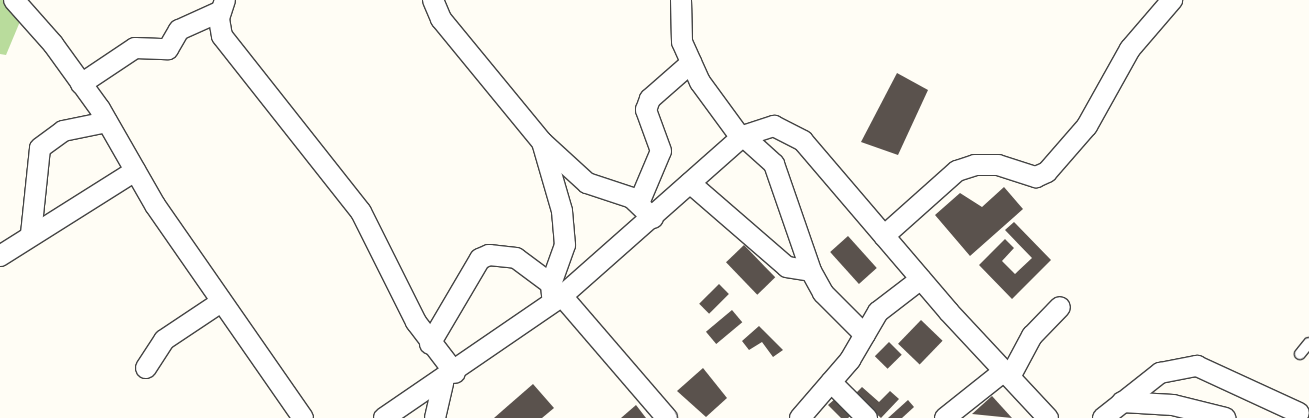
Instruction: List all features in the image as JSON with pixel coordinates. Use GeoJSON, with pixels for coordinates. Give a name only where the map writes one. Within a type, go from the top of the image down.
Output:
{"type":"FeatureCollection","features":[{"type":"Feature","properties":{"kind":"street"},"geometry":{"type":"LineString","coordinates":[[14,0],[81,84],[107,122],[135,171],[221,302],[303,418]]}},
{"type":"Feature","properties":{"kind":"street"},"geometry":{"type":"LineString","coordinates":[[433,0],[441,19],[542,142],[587,183],[639,203],[653,218]]}},
{"type":"Feature","properties":{"kind":"street"},"geometry":{"type":"LineString","coordinates":[[682,0],[682,42],[700,82],[742,137],[774,164],[811,271],[823,294],[865,336]]}},
{"type":"Feature","properties":{"kind":"street"},"geometry":{"type":"LineString","coordinates":[[884,236],[957,171],[975,165],[998,165],[1036,177],[1047,172],[1087,126],[1130,49],[1172,0]]}},
{"type":"Feature","properties":{"kind":"street"},"geometry":{"type":"LineString","coordinates":[[81,84],[135,48],[168,49],[186,26],[223,6]]}},
{"type":"Feature","properties":{"kind":"street"},"geometry":{"type":"LineString","coordinates":[[223,6],[219,19],[227,42],[361,212],[449,377],[435,418]]}},
{"type":"Feature","properties":{"kind":"street"},"geometry":{"type":"LineString","coordinates":[[186,26],[227,42]]}},
{"type":"Feature","properties":{"kind":"street"},"geometry":{"type":"LineString","coordinates":[[639,203],[661,151],[646,110],[650,99],[691,63]]}},
{"type":"Feature","properties":{"kind":"street"},"geometry":{"type":"LineString","coordinates":[[31,234],[40,148],[64,131],[107,122]]}},
{"type":"Feature","properties":{"kind":"street"},"geometry":{"type":"LineString","coordinates":[[384,418],[449,377],[653,218],[742,137],[774,126],[788,130],[884,236],[920,279],[1048,418]]}},
{"type":"Feature","properties":{"kind":"street"},"geometry":{"type":"LineString","coordinates":[[542,142],[562,211],[564,245],[556,294]]}},
{"type":"Feature","properties":{"kind":"street"},"geometry":{"type":"LineString","coordinates":[[0,256],[31,234],[135,171]]}},
{"type":"Feature","properties":{"kind":"street"},"geometry":{"type":"LineString","coordinates":[[690,183],[787,267],[811,271]]}},
{"type":"Feature","properties":{"kind":"street"},"geometry":{"type":"LineString","coordinates":[[430,344],[480,259],[488,255],[516,258],[556,294],[667,418]]}},
{"type":"Feature","properties":{"kind":"street"},"geometry":{"type":"LineString","coordinates":[[800,418],[831,382],[865,336],[878,312],[920,279]]}},
{"type":"Feature","properties":{"kind":"street"},"geometry":{"type":"LineString","coordinates":[[146,368],[164,340],[221,302]]}},
{"type":"Feature","properties":{"kind":"street"},"geometry":{"type":"LineString","coordinates":[[945,418],[1007,374],[1032,336],[1060,307]]}},
{"type":"Feature","properties":{"kind":"street"},"geometry":{"type":"LineString","coordinates":[[1103,418],[1160,373],[1197,366],[1301,412]]}},
{"type":"Feature","properties":{"kind":"street"},"geometry":{"type":"LineString","coordinates":[[831,382],[867,418]]}},
{"type":"Feature","properties":{"kind":"street"},"geometry":{"type":"LineString","coordinates":[[1122,402],[1173,404],[1226,418]]}},
{"type":"Feature","properties":{"kind":"lane"},"geometry":{"type":"LineString","coordinates":[[1300,354],[1309,343]]}},
{"type":"Feature","properties":{"kind":"green space"},"geometry":{"type":"Polygon","coordinates":[[[0,0],[29,0],[6,55],[0,54],[0,0]]]}},
{"type":"Feature","properties":{"kind":"building"},"geometry":{"type":"Polygon","coordinates":[[[897,73],[928,90],[898,155],[861,142],[897,73]]]}},
{"type":"Feature","properties":{"kind":"building"},"geometry":{"type":"Polygon","coordinates":[[[1004,187],[1023,209],[970,256],[935,215],[960,193],[982,207],[1004,187]]]}},
{"type":"Feature","properties":{"kind":"building"},"geometry":{"type":"Polygon","coordinates":[[[1014,222],[1051,260],[1012,299],[979,265],[1005,239],[1014,248],[1002,261],[1015,274],[1032,258],[1005,230],[1014,222]]]}},
{"type":"Feature","properties":{"kind":"building"},"geometry":{"type":"Polygon","coordinates":[[[848,236],[877,268],[859,284],[830,252],[848,236]]]}},
{"type":"Feature","properties":{"kind":"building"},"geometry":{"type":"Polygon","coordinates":[[[744,245],[775,277],[757,295],[726,262],[744,245]]]}},
{"type":"Feature","properties":{"kind":"building"},"geometry":{"type":"Polygon","coordinates":[[[719,284],[729,294],[709,314],[699,304],[719,284]]]}},
{"type":"Feature","properties":{"kind":"building"},"geometry":{"type":"Polygon","coordinates":[[[732,310],[742,322],[716,344],[706,332],[732,310]]]}},
{"type":"Feature","properties":{"kind":"building"},"geometry":{"type":"Polygon","coordinates":[[[921,320],[943,341],[920,365],[898,344],[921,320]]]}},
{"type":"Feature","properties":{"kind":"building"},"geometry":{"type":"Polygon","coordinates":[[[759,326],[783,350],[773,357],[762,342],[749,350],[742,341],[759,326]]]}},
{"type":"Feature","properties":{"kind":"building"},"geometry":{"type":"Polygon","coordinates":[[[889,342],[902,355],[888,369],[875,356],[889,342]]]}},
{"type":"Feature","properties":{"kind":"building"},"geometry":{"type":"Polygon","coordinates":[[[703,368],[727,398],[706,417],[677,391],[703,368]]]}},
{"type":"Feature","properties":{"kind":"building"},"geometry":{"type":"Polygon","coordinates":[[[533,384],[554,408],[542,418],[494,418],[533,384]]]}},
{"type":"Feature","properties":{"kind":"building"},"geometry":{"type":"Polygon","coordinates":[[[862,387],[879,402],[890,391],[899,399],[881,418],[855,394],[862,387]]]}},
{"type":"Feature","properties":{"kind":"building"},"geometry":{"type":"Polygon","coordinates":[[[992,396],[1012,418],[972,414],[992,396]]]}},
{"type":"Feature","properties":{"kind":"building"},"geometry":{"type":"Polygon","coordinates":[[[836,398],[853,414],[848,418],[841,418],[828,405],[836,398]]]}},
{"type":"Feature","properties":{"kind":"building"},"geometry":{"type":"Polygon","coordinates":[[[908,400],[914,407],[902,418],[888,418],[908,400]]]}},
{"type":"Feature","properties":{"kind":"building"},"geometry":{"type":"Polygon","coordinates":[[[636,405],[646,418],[621,418],[636,405]]]}}]}
